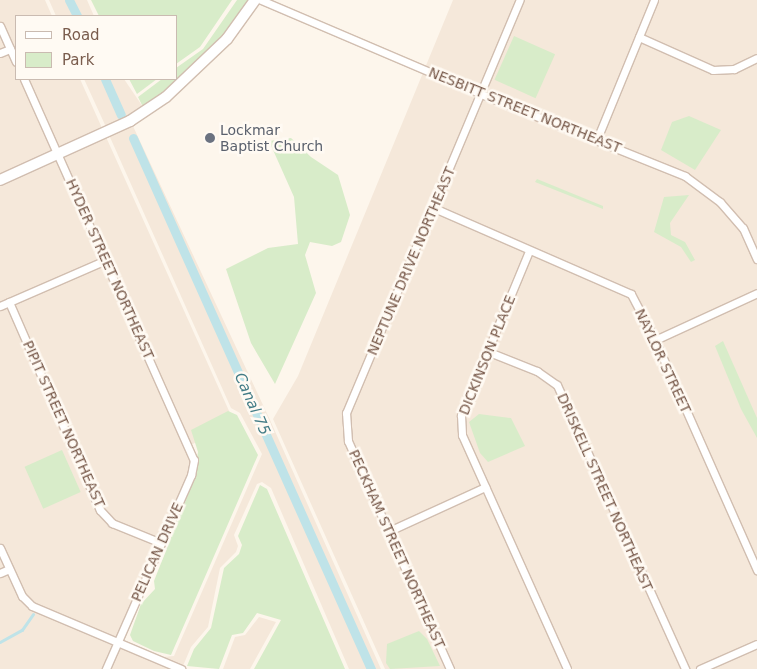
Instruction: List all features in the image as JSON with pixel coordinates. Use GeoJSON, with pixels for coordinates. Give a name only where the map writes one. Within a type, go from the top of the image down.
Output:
{"type":"FeatureCollection","features":[{"type":"Feature","properties":{"kind":"street"},"geometry":{"type":"LineString","coordinates":[[0,180],[130,120],[166,97],[227,39],[255,0]]}},
{"type":"Feature","properties":{"kind":"street","name":"NESBITT STREET NORTHEAST"},"geometry":{"type":"LineString","coordinates":[[261,0],[481,94],[597,139],[685,176],[720,202],[743,228],[757,259]]}},
{"type":"Feature","properties":{"kind":"street","name":"NEPTUNE DRIVE NORTHEAST"},"geometry":{"type":"LineString","coordinates":[[345,428],[346,413],[434,208],[520,0]]}},
{"type":"Feature","properties":{"kind":"street"},"geometry":{"type":"LineString","coordinates":[[597,139],[654,0]]}},
{"type":"Feature","properties":{"kind":"street"},"geometry":{"type":"LineString","coordinates":[[0,26],[15,60]]}},
{"type":"Feature","properties":{"kind":"street"},"geometry":{"type":"LineString","coordinates":[[639,37],[713,70],[734,69],[757,58]]}},
{"type":"Feature","properties":{"kind":"street"},"geometry":{"type":"LineString","coordinates":[[0,53],[10,49]]}},
{"type":"Feature","properties":{"kind":"street","name":"HYDER STREET NORTHEAST"},"geometry":{"type":"LineString","coordinates":[[24,80],[194,460]]}},
{"type":"Feature","properties":{"kind":"street","name":"NAYLOR STREET"},"geometry":{"type":"LineString","coordinates":[[434,208],[631,294],[655,340],[757,570]]}},
{"type":"Feature","properties":{"kind":"street","name":"DICKINSON PLACE"},"geometry":{"type":"LineString","coordinates":[[529,251],[489,352],[461,415],[462,435],[567,669]]}},
{"type":"Feature","properties":{"kind":"street"},"geometry":{"type":"LineString","coordinates":[[0,306],[106,260]]}},
{"type":"Feature","properties":{"kind":"street"},"geometry":{"type":"LineString","coordinates":[[655,340],[757,293]]}},
{"type":"Feature","properties":{"kind":"street","name":"PIPIT STREET NORTHEAST"},"geometry":{"type":"LineString","coordinates":[[9,302],[100,510],[112,522],[161,543]]}},
{"type":"Feature","properties":{"kind":"street","name":"DRISKELL STREET NORTHEAST"},"geometry":{"type":"LineString","coordinates":[[489,352],[537,371],[557,385],[685,669]]}},
{"type":"Feature","properties":{"kind":"street","name":"PECKHAM STREET NORTHEAST"},"geometry":{"type":"LineString","coordinates":[[345,428],[450,669]]}},
{"type":"Feature","properties":{"kind":"street","name":"PELICAN DRIVE"},"geometry":{"type":"LineString","coordinates":[[106,669],[191,475],[194,460]]}},
{"type":"Feature","properties":{"kind":"street"},"geometry":{"type":"LineString","coordinates":[[389,531],[485,487]]}},
{"type":"Feature","properties":{"kind":"street"},"geometry":{"type":"LineString","coordinates":[[0,548],[22,596],[32,606],[180,669]]}},
{"type":"Feature","properties":{"kind":"street"},"geometry":{"type":"LineString","coordinates":[[0,573],[9,569]]}},
{"type":"Feature","properties":{"kind":"street"},"geometry":{"type":"LineString","coordinates":[[700,669],[757,644]]}},
{"type":"Feature","properties":{"kind":"shaded area"},"geometry":{"type":"Polygon","coordinates":[[[0,0],[45,0],[52,15],[15,15],[15,80],[80,80],[234,422],[189,446],[194,460],[117,642],[181,669],[0,669],[0,0]]]}},
{"type":"Feature","properties":{"kind":"shaded area"},"geometry":{"type":"Polygon","coordinates":[[[49,0],[87,0],[94,15],[56,15],[49,0]]]}},
{"type":"Feature","properties":{"kind":"shaded area"},"geometry":{"type":"Polygon","coordinates":[[[453,0],[757,0],[757,669],[385,669],[273,419],[298,376],[453,0]]]}},
{"type":"Feature","properties":{"kind":"shaded area"},"geometry":{"type":"Polygon","coordinates":[[[84,80],[125,80],[143,107],[106,127],[84,80]]]}},
{"type":"Feature","properties":{"kind":"shaded area"},"geometry":{"type":"Polygon","coordinates":[[[132,124],[270,420],[381,669],[349,669],[271,488],[262,482],[257,484],[234,535],[238,546],[236,552],[220,568],[208,627],[191,647],[183,666],[163,657],[174,656],[262,454],[240,413],[231,408],[109,135],[132,124]]]}},
{"type":"Feature","properties":{"kind":"shaded area"},"geometry":{"type":"Polygon","coordinates":[[[259,617],[276,622],[250,669],[223,669],[235,637],[245,635],[259,617]]]}},
{"type":"Feature","properties":{"kind":"green space"},"geometry":{"type":"Polygon","coordinates":[[[91,0],[232,0],[200,47],[178,63],[178,15],[98,15],[91,0]]]}},
{"type":"Feature","properties":{"kind":"green space"},"geometry":{"type":"Polygon","coordinates":[[[237,0],[250,0],[224,37],[164,94],[143,107],[138,97],[161,80],[178,80],[178,67],[203,49],[237,0]]]}},
{"type":"Feature","properties":{"kind":"green space"},"geometry":{"type":"Polygon","coordinates":[[[514,36],[555,54],[536,98],[494,80],[514,36]]]}},
{"type":"Feature","properties":{"kind":"green space"},"geometry":{"type":"Polygon","coordinates":[[[130,80],[156,80],[137,94],[130,80]]]}},
{"type":"Feature","properties":{"kind":"green space"},"geometry":{"type":"Polygon","coordinates":[[[689,116],[721,130],[695,170],[661,150],[672,122],[689,116]]]}},
{"type":"Feature","properties":{"kind":"green space"},"geometry":{"type":"Polygon","coordinates":[[[291,138],[311,157],[338,175],[350,215],[341,242],[332,246],[310,242],[305,255],[316,293],[275,384],[251,343],[226,269],[268,248],[298,244],[294,197],[269,141],[291,138]]]}},
{"type":"Feature","properties":{"kind":"green space"},"geometry":{"type":"Polygon","coordinates":[[[537,179],[603,206],[603,209],[535,182],[537,179]]]}},
{"type":"Feature","properties":{"kind":"green space"},"geometry":{"type":"Polygon","coordinates":[[[689,195],[670,223],[671,235],[685,242],[695,260],[691,262],[681,247],[654,232],[664,197],[689,195]]]}},
{"type":"Feature","properties":{"kind":"green space"},"geometry":{"type":"Polygon","coordinates":[[[723,341],[757,418],[757,438],[741,409],[715,346],[723,341]]]}},
{"type":"Feature","properties":{"kind":"green space"},"geometry":{"type":"Polygon","coordinates":[[[228,411],[237,415],[258,455],[171,655],[154,651],[133,641],[130,635],[141,604],[155,589],[154,581],[193,482],[198,452],[191,430],[228,411]]]}},
{"type":"Feature","properties":{"kind":"green space"},"geometry":{"type":"Polygon","coordinates":[[[479,414],[511,418],[525,446],[488,462],[480,453],[469,422],[479,414]]]}},
{"type":"Feature","properties":{"kind":"green space"},"geometry":{"type":"Polygon","coordinates":[[[62,450],[81,492],[43,509],[25,467],[62,450]]]}},
{"type":"Feature","properties":{"kind":"green space"},"geometry":{"type":"Polygon","coordinates":[[[260,485],[267,489],[345,669],[254,669],[281,620],[257,613],[243,633],[232,635],[219,669],[187,666],[194,649],[211,628],[224,568],[239,554],[242,545],[238,536],[260,485]]]}},
{"type":"Feature","properties":{"kind":"green space"},"geometry":{"type":"Polygon","coordinates":[[[419,631],[427,639],[440,666],[390,669],[386,663],[387,644],[419,631]]]}},
{"type":"Feature","properties":{"kind":"waterway","name":"Canal 75"},"geometry":{"type":"LineString","coordinates":[[69,0],[76,15]]}},
{"type":"Feature","properties":{"kind":"waterway","name":"Canal 75"},"geometry":{"type":"LineString","coordinates":[[105,80],[121,115]]}},
{"type":"Feature","properties":{"kind":"waterway","name":"Canal 75"},"geometry":{"type":"LineString","coordinates":[[133,138],[371,669]]}},
{"type":"Feature","properties":{"kind":"waterway"},"geometry":{"type":"LineString","coordinates":[[0,642],[22,630],[33,614]]}},
{"type":"Feature","properties":{"kind":"place","name":"Lockmar Baptist Church"},"geometry":{"type":"Point","coordinates":[210,138]}}]}
